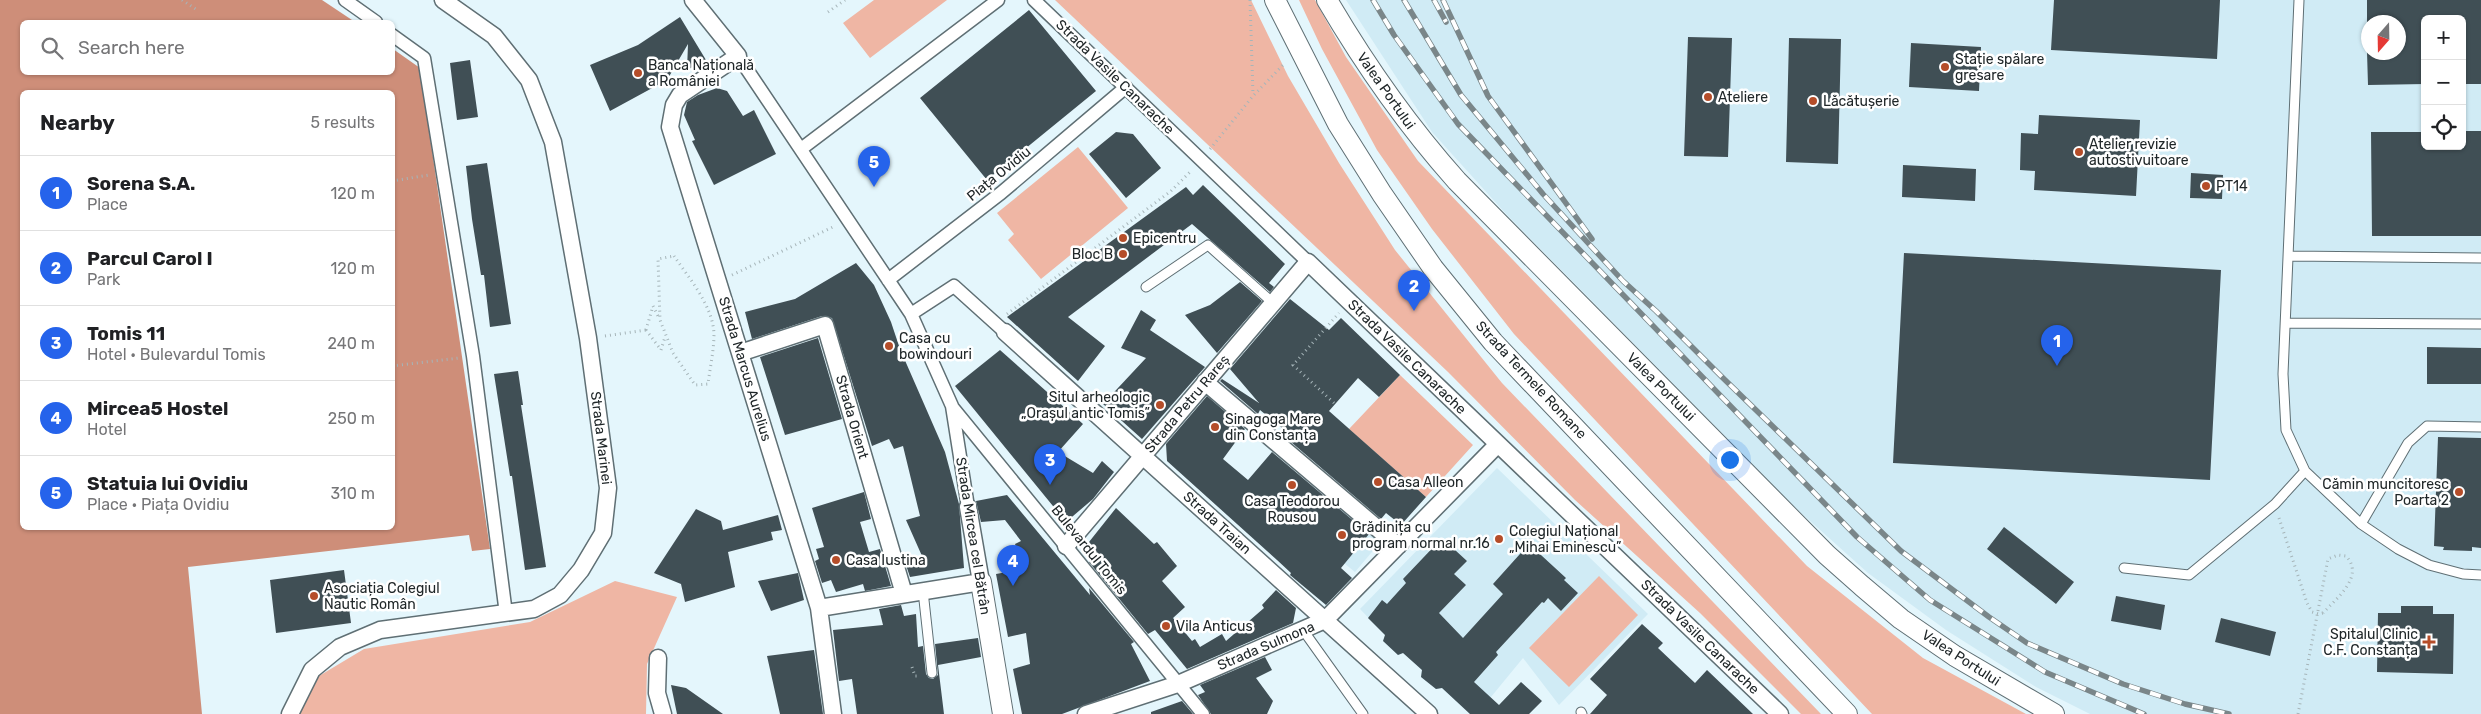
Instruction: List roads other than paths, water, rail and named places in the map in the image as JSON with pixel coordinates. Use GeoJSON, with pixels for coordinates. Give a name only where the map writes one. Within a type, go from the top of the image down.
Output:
{"type":"FeatureCollection","features":[{"type":"Feature","properties":{"kind":"street"},"geometry":{"type":"LineString","coordinates":[[345,0],[373,20]]}},
{"type":"Feature","properties":{"kind":"street","name":"Strada Marinei"},"geometry":{"type":"LineString","coordinates":[[290,714],[312,670],[340,647],[380,630],[534,609],[560,595],[581,570],[603,533],[608,488],[588,338],[553,142],[528,80],[494,36],[443,0]]}},
{"type":"Feature","properties":{"kind":"street"},"geometry":{"type":"LineString","coordinates":[[693,0],[740,58]]}},
{"type":"Feature","properties":{"kind":"street"},"geometry":{"type":"LineString","coordinates":[[801,149],[998,0]]}},
{"type":"Feature","properties":{"kind":"street","name":"Strada Vasile Canarache"},"geometry":{"type":"LineString","coordinates":[[1034,0],[1780,714]]}},
{"type":"Feature","properties":{"kind":"street","name":"Strada Termele Romane"},"geometry":{"type":"LineString","coordinates":[[1275,0],[1338,124],[1382,194],[1433,268],[1493,342],[1847,714]]}},
{"type":"Feature","properties":{"kind":"street","name":"Valea Portului"},"geometry":{"type":"LineString","coordinates":[[1327,0],[1381,87],[1420,139],[1457,181],[1827,555],[1909,624],[1955,656],[2054,714]]}},
{"type":"Feature","properties":{"kind":"street"},"geometry":{"type":"LineString","coordinates":[[395,37],[424,58],[473,356],[506,614]]}},
{"type":"Feature","properties":{"kind":"street","name":"Strada Mircea cel Bătrân"},"geometry":{"type":"LineString","coordinates":[[740,58],[912,314],[952,406],[1003,714]]}},
{"type":"Feature","properties":{"kind":"street","name":"Strada Marcus Aurelius"},"geometry":{"type":"LineString","coordinates":[[740,58],[680,95],[674,105],[670,127],[819,608],[833,714]]}},
{"type":"Feature","properties":{"kind":"street","name":"Piața Ovidiu"},"geometry":{"type":"LineString","coordinates":[[888,280],[1001,193],[1126,87]]}},
{"type":"Feature","properties":{"kind":"street","name":"Strada Petru Rareș"},"geometry":{"type":"LineString","coordinates":[[1066,546],[1308,262]]}},
{"type":"Feature","properties":{"kind":"street"},"geometry":{"type":"LineString","coordinates":[[912,314],[954,286],[996,324]]}},
{"type":"Feature","properties":{"kind":"street","name":"Strada Traian"},"geometry":{"type":"LineString","coordinates":[[996,324],[1429,714]]}},
{"type":"Feature","properties":{"kind":"street","name":"Strada Orient"},"geometry":{"type":"LineString","coordinates":[[740,353],[826,326],[904,594]]}},
{"type":"Feature","properties":{"kind":"street"},"geometry":{"type":"LineString","coordinates":[[1205,382],[1398,546]]}},
{"type":"Feature","properties":{"kind":"street","name":"Bulevardul Tomis"},"geometry":{"type":"LineString","coordinates":[[952,406],[1203,714]]}},
{"type":"Feature","properties":{"kind":"street","name":"Strada Sulmona"},"geometry":{"type":"LineString","coordinates":[[1086,714],[1178,684],[1325,620],[1498,444]]}},
{"type":"Feature","properties":{"kind":"street"},"geometry":{"type":"LineString","coordinates":[[819,608],[981,582]]}},
{"type":"Feature","properties":{"kind":"street"},"geometry":{"type":"LineString","coordinates":[[658,658],[657,693],[663,714]]}},
{"type":"Feature","properties":{"kind":"lane"},"geometry":{"type":"LineString","coordinates":[[2299,0],[2294,96],[2290,256],[2283,374],[2286,430],[2305,471],[2360,524],[2398,548],[2429,564],[2463,574],[2481,575]]}},
{"type":"Feature","properties":{"kind":"lane"},"geometry":{"type":"LineString","coordinates":[[1146,287],[1208,245],[1273,303]]}},
{"type":"Feature","properties":{"kind":"lane"},"geometry":{"type":"LineString","coordinates":[[2290,256],[2481,258]]}},
{"type":"Feature","properties":{"kind":"lane"},"geometry":{"type":"LineString","coordinates":[[2286,323],[2481,324]]}},
{"type":"Feature","properties":{"kind":"lane"},"geometry":{"type":"LineString","coordinates":[[2360,524],[2408,443],[2427,426],[2481,427]]}},
{"type":"Feature","properties":{"kind":"lane"},"geometry":{"type":"LineString","coordinates":[[2124,568],[2189,575],[2275,504],[2305,471]]}},
{"type":"Feature","properties":{"kind":"lane"},"geometry":{"type":"LineString","coordinates":[[923,591],[932,674]]}},
{"type":"Feature","properties":{"kind":"lane"},"geometry":{"type":"LineString","coordinates":[[1303,630],[1363,714]]}},
{"type":"Feature","properties":{"kind":"railway"},"geometry":{"type":"LineString","coordinates":[[1373,0],[1394,35],[1458,124],[1857,537],[1930,600],[2045,672],[2144,714]]}},
{"type":"Feature","properties":{"kind":"railway"},"geometry":{"type":"LineString","coordinates":[[1404,0],[1461,95],[1543,194],[1623,281],[1901,551],[2027,643],[2123,684],[2185,704],[2229,714]]}},
{"type":"Feature","properties":{"kind":"railway"},"geometry":{"type":"LineString","coordinates":[[1434,0],[1446,22]]}},
{"type":"Feature","properties":{"kind":"railway"},"geometry":{"type":"LineString","coordinates":[[1443,0],[1488,96],[1592,239]]}},
{"type":"Feature","properties":{"kind":"place","name":"Stație spălare gresare"},"geometry":{"type":"Point","coordinates":[1945,67]}},
{"type":"Feature","properties":{"kind":"place","name":"Banca Națională a României"},"geometry":{"type":"Point","coordinates":[638,73]}},
{"type":"Feature","properties":{"kind":"place","name":"Ateliere"},"geometry":{"type":"Point","coordinates":[1708,97]}},
{"type":"Feature","properties":{"kind":"place","name":"Lăcătușerie"},"geometry":{"type":"Point","coordinates":[1813,101]}},
{"type":"Feature","properties":{"kind":"place","name":"Atelier revizie autostivuitoare"},"geometry":{"type":"Point","coordinates":[2079,152]}},
{"type":"Feature","properties":{"kind":"place","name":"PT14"},"geometry":{"type":"Point","coordinates":[2206,186]}},
{"type":"Feature","properties":{"kind":"place","name":"Statuia lui Ovidiu"},"geometry":{"type":"Point","coordinates":[874,187]}},
{"type":"Feature","properties":{"kind":"place","name":"Epicentru"},"geometry":{"type":"Point","coordinates":[1123,238]}},
{"type":"Feature","properties":{"kind":"place","name":"Bloc B"},"geometry":{"type":"Point","coordinates":[1123,254]}},
{"type":"Feature","properties":{"kind":"place","name":"Parcul Carol I"},"geometry":{"type":"Point","coordinates":[1414,311]}},
{"type":"Feature","properties":{"kind":"place","name":"Casa cu bowindouri"},"geometry":{"type":"Point","coordinates":[889,346]}},
{"type":"Feature","properties":{"kind":"place","name":"Sorena S.A."},"geometry":{"type":"Point","coordinates":[2057,366]}},
{"type":"Feature","properties":{"kind":"place","name":"Situl arheologic „Orașul antic Tomis”"},"geometry":{"type":"Point","coordinates":[1160,405]}},
{"type":"Feature","properties":{"kind":"place","name":"Sinagoga Mare din Constanța"},"geometry":{"type":"Point","coordinates":[1215,427]}},
{"type":"Feature","properties":{"kind":"place","name":"Casa Alleon"},"geometry":{"type":"Point","coordinates":[1378,482]}},
{"type":"Feature","properties":{"kind":"place","name":"Tomis 11"},"geometry":{"type":"Point","coordinates":[1050,485]}},
{"type":"Feature","properties":{"kind":"place","name":"Casa Teodorou Rousou"},"geometry":{"type":"Point","coordinates":[1292,485]}},
{"type":"Feature","properties":{"kind":"place","name":"Cămin muncitoresc Poarta 2"},"geometry":{"type":"Point","coordinates":[2459,492]}},
{"type":"Feature","properties":{"kind":"place","name":"Grădinița cu program normal nr.16"},"geometry":{"type":"Point","coordinates":[1342,535]}},
{"type":"Feature","properties":{"kind":"place","name":"Colegiul Național „Mihai Eminescu”"},"geometry":{"type":"Point","coordinates":[1499,539]}},
{"type":"Feature","properties":{"kind":"place","name":"Casa Iustina"},"geometry":{"type":"Point","coordinates":[836,560]}},
{"type":"Feature","properties":{"kind":"place","name":"Mircea5 Hostel"},"geometry":{"type":"Point","coordinates":[1013,586]}},
{"type":"Feature","properties":{"kind":"place","name":"Asociația Colegiul Nautic Român"},"geometry":{"type":"Point","coordinates":[314,596]}},
{"type":"Feature","properties":{"kind":"place","name":"Vila Anticus"},"geometry":{"type":"Point","coordinates":[1166,626]}},
{"type":"Feature","properties":{"kind":"place","name":"Spitalul Clinic C.F. Constanța"},"geometry":{"type":"Point","coordinates":[2429,642]}}]}
